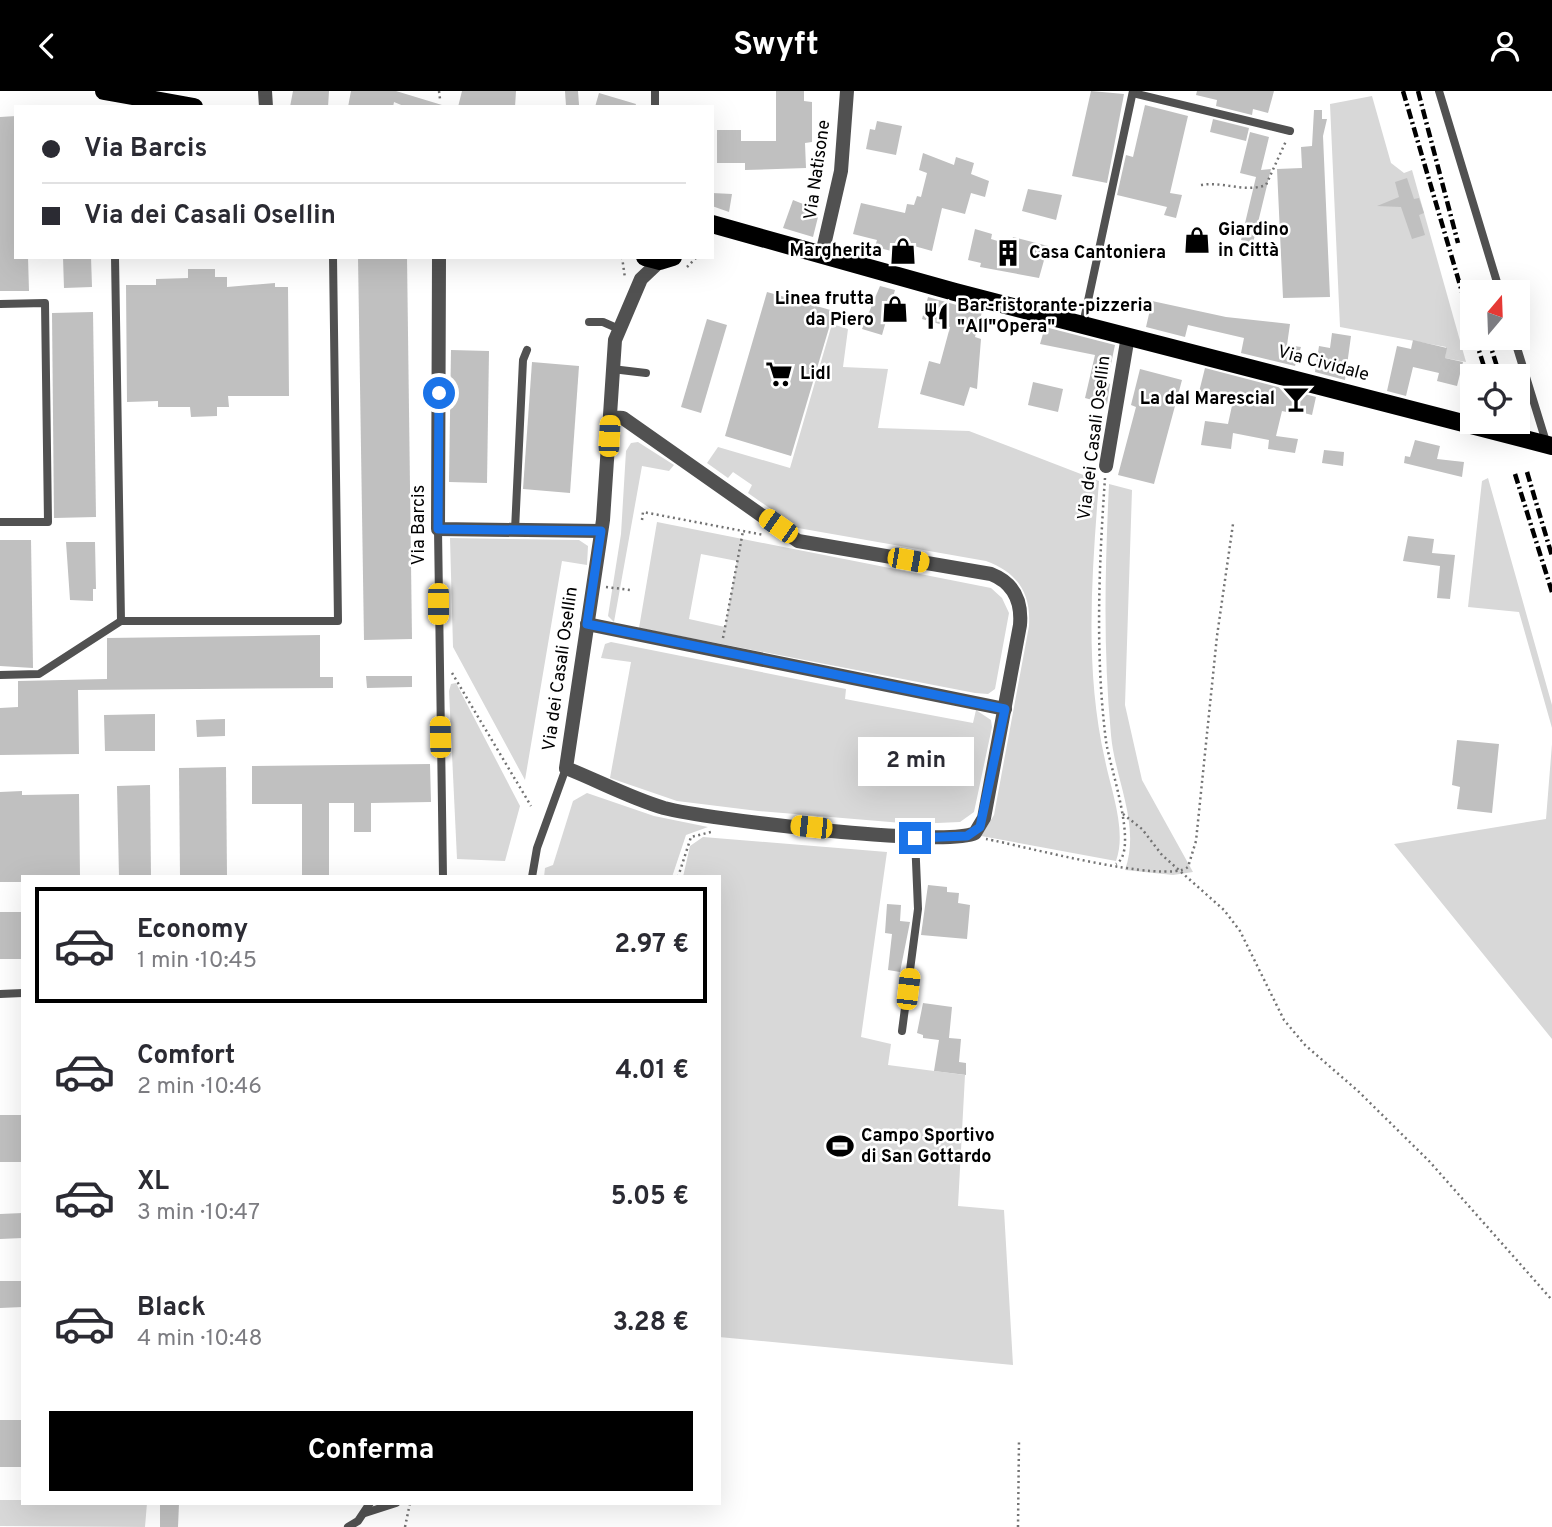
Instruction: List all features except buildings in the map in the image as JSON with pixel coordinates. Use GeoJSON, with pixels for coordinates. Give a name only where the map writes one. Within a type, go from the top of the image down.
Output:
{"type":"FeatureCollection","features":[{"type":"Feature","properties":{"kind":"main road"},"geometry":{"type":"LineString","coordinates":[[104,91],[183,105]]}},
{"type":"Feature","properties":{"kind":"main road","name":"Via Cividale"},"geometry":{"type":"LineString","coordinates":[[714,224],[1128,336],[1550,445]]}},
{"type":"Feature","properties":{"kind":"main road","name":"Via Cividale"},"geometry":{"type":"LineString","coordinates":[[714,239],[749,233]]}},
{"type":"Feature","properties":{"kind":"street","name":"Via Natisone"},"geometry":{"type":"LineString","coordinates":[[822,254],[841,171],[847,91]]}},
{"type":"Feature","properties":{"kind":"street","name":"Via Barcis"},"geometry":{"type":"LineString","coordinates":[[438,529],[439,259]]}},
{"type":"Feature","properties":{"kind":"street","name":"Via dei Casali Osellin"},"geometry":{"type":"LineString","coordinates":[[639,259],[641,279]]}},
{"type":"Feature","properties":{"kind":"street","name":"Via dei Casali Osellin"},"geometry":{"type":"LineString","coordinates":[[664,261],[641,279],[619,329],[612,369],[601,531],[566,768],[636,798],[693,814],[915,838],[960,837]]}},
{"type":"Feature","properties":{"kind":"street","name":"Via dei Casali Osellin"},"geometry":{"type":"LineString","coordinates":[[1106,466],[1128,336]]}},
{"type":"Feature","properties":{"kind":"street"},"geometry":{"type":"LineString","coordinates":[[610,417],[623,418],[799,541],[1001,578],[1018,598],[1021,616],[984,818],[975,832],[960,837]]}},
{"type":"Feature","properties":{"kind":"street"},"geometry":{"type":"LineString","coordinates":[[438,529],[601,531]]}},
{"type":"Feature","properties":{"kind":"street"},"geometry":{"type":"LineString","coordinates":[[587,624],[1005,709]]}},
{"type":"Feature","properties":{"kind":"lane"},"geometry":{"type":"LineString","coordinates":[[1439,91],[1496,280]]}},
{"type":"Feature","properties":{"kind":"lane"},"geometry":{"type":"LineString","coordinates":[[1083,324],[1108,197],[1133,92],[1290,131]]}},
{"type":"Feature","properties":{"kind":"lane"},"geometry":{"type":"LineString","coordinates":[[115,259],[121,621]]}},
{"type":"Feature","properties":{"kind":"lane"},"geometry":{"type":"LineString","coordinates":[[0,675],[39,674],[121,621],[338,621],[333,259]]}},
{"type":"Feature","properties":{"kind":"lane"},"geometry":{"type":"LineString","coordinates":[[0,304],[45,303],[48,522],[0,522]]}},
{"type":"Feature","properties":{"kind":"lane"},"geometry":{"type":"LineString","coordinates":[[589,322],[619,329]]}},
{"type":"Feature","properties":{"kind":"lane"},"geometry":{"type":"LineString","coordinates":[[515,530],[523,361],[527,350]]}},
{"type":"Feature","properties":{"kind":"lane"},"geometry":{"type":"LineString","coordinates":[[1518,350],[1550,445]]}},
{"type":"Feature","properties":{"kind":"lane"},"geometry":{"type":"LineString","coordinates":[[612,369],[646,373]]}},
{"type":"Feature","properties":{"kind":"lane","name":"Via Barcis"},"geometry":{"type":"LineString","coordinates":[[438,529],[443,875]]}},
{"type":"Feature","properties":{"kind":"lane"},"geometry":{"type":"LineString","coordinates":[[532,875],[540,840],[566,768]]}},
{"type":"Feature","properties":{"kind":"lane"},"geometry":{"type":"LineString","coordinates":[[902,1031],[918,909],[915,838]]}},
{"type":"Feature","properties":{"kind":"lane"},"geometry":{"type":"LineString","coordinates":[[0,994],[21,993]]}},
{"type":"Feature","properties":{"kind":"lane"},"geometry":{"type":"LineString","coordinates":[[365,1513],[369,1505]]}},
{"type":"Feature","properties":{"kind":"lane"},"geometry":{"type":"LineString","coordinates":[[348,1527],[365,1513],[390,1505]]}},
{"type":"Feature","properties":{"kind":"path"},"geometry":{"type":"LineString","coordinates":[[439,91],[440,99]]}},
{"type":"Feature","properties":{"kind":"path"},"geometry":{"type":"LineString","coordinates":[[1201,185],[1214,182],[1254,190],[1266,185],[1277,166],[1290,131]]}},
{"type":"Feature","properties":{"kind":"path"},"geometry":{"type":"LineString","coordinates":[[622,259],[624,282]]}},
{"type":"Feature","properties":{"kind":"path","name":"Via dei Casali Osellin"},"geometry":{"type":"LineString","coordinates":[[1106,466],[1099,614],[1106,741],[1123,814],[1124,856],[1113,865]]}},
{"type":"Feature","properties":{"kind":"path"},"geometry":{"type":"LineString","coordinates":[[642,520],[643,512],[766,535]]}},
{"type":"Feature","properties":{"kind":"path"},"geometry":{"type":"LineString","coordinates":[[1182,871],[1191,861],[1196,841],[1217,635],[1233,524]]}},
{"type":"Feature","properties":{"kind":"path"},"geometry":{"type":"LineString","coordinates":[[721,652],[743,531]]}},
{"type":"Feature","properties":{"kind":"path"},"geometry":{"type":"LineString","coordinates":[[606,587],[630,590]]}},
{"type":"Feature","properties":{"kind":"path"},"geometry":{"type":"LineString","coordinates":[[438,654],[463,688],[531,806]]}},
{"type":"Feature","properties":{"kind":"path"},"geometry":{"type":"LineString","coordinates":[[1123,814],[1224,909],[1240,931],[1277,1008],[1305,1045],[1358,1091],[1429,1161],[1552,1300]]}},
{"type":"Feature","properties":{"kind":"path"},"geometry":{"type":"LineString","coordinates":[[679,875],[691,837],[711,832]]}},
{"type":"Feature","properties":{"kind":"path"},"geometry":{"type":"LineString","coordinates":[[960,837],[1021,845],[1113,865],[1182,871]]}},
{"type":"Feature","properties":{"kind":"path"},"geometry":{"type":"LineString","coordinates":[[1018,1527],[1019,1440]]}},
{"type":"Feature","properties":{"kind":"path"},"geometry":{"type":"LineString","coordinates":[[405,1527],[410,1505]]}},
{"type":"Feature","properties":{"kind":"shaded area"},"geometry":{"type":"Polygon","coordinates":[[[1372,96],[1391,163],[1404,173],[1412,170],[1460,341],[1460,350],[1463,350],[1466,362],[1445,358],[1446,347],[1340,327],[1330,104],[1372,96]]]}},
{"type":"Feature","properties":{"kind":"shaded area"},"geometry":{"type":"Polygon","coordinates":[[[832,324],[848,329],[843,367],[888,369],[878,428],[969,431],[1099,481],[1092,586],[1092,656],[1098,725],[1119,824],[1116,861],[981,836],[994,815],[1029,626],[1025,594],[1014,578],[986,561],[798,528],[748,493],[752,485],[733,472],[728,478],[707,463],[718,447],[790,468],[832,324]]]}},
{"type":"Feature","properties":{"kind":"shaded area"},"geometry":{"type":"Polygon","coordinates":[[[638,442],[674,465],[669,471],[642,466],[614,622],[608,616],[621,534],[626,451],[631,443],[638,442]]]}},
{"type":"Feature","properties":{"kind":"shaded area"},"geometry":{"type":"Polygon","coordinates":[[[1488,478],[1552,705],[1552,728],[1519,612],[1468,607],[1482,481],[1488,478]]]}},
{"type":"Feature","properties":{"kind":"shaded area"},"geometry":{"type":"Polygon","coordinates":[[[1109,484],[1132,490],[1125,705],[1142,780],[1193,872],[1173,875],[1125,870],[1129,853],[1129,819],[1113,752],[1107,672],[1109,484]]]}},
{"type":"Feature","properties":{"kind":"shaded area"},"geometry":{"type":"Polygon","coordinates":[[[657,522],[991,588],[1002,598],[1009,613],[995,689],[988,694],[639,628],[657,522]],[[701,554],[689,619],[725,627],[737,561],[701,554]]]}},
{"type":"Feature","properties":{"kind":"shaded area"},"geometry":{"type":"Polygon","coordinates":[[[450,538],[579,540],[588,546],[587,565],[562,561],[525,780],[453,647],[450,538]]]}},
{"type":"Feature","properties":{"kind":"shaded area"},"geometry":{"type":"Polygon","coordinates":[[[611,642],[846,689],[845,699],[973,723],[976,710],[991,720],[992,727],[974,812],[960,822],[914,824],[758,811],[677,801],[610,778],[631,662],[601,658],[605,644],[611,642]]]}},
{"type":"Feature","properties":{"kind":"shaded area"},"geometry":{"type":"Polygon","coordinates":[[[456,683],[520,806],[505,861],[457,859],[449,691],[451,684],[456,683]]]}},
{"type":"Feature","properties":{"kind":"shaded area"},"geometry":{"type":"Polygon","coordinates":[[[1552,744],[1552,1039],[1394,844],[1546,819],[1552,744]]]}},
{"type":"Feature","properties":{"kind":"shaded area"},"geometry":{"type":"Polygon","coordinates":[[[587,793],[654,816],[708,827],[686,835],[673,875],[544,875],[545,868],[553,865],[573,801],[587,793]]]}},
{"type":"Feature","properties":{"kind":"shaded area","name":"Campo Sportivo di San Gottardo"},"geometry":{"type":"Polygon","coordinates":[[[703,837],[887,852],[861,1037],[891,1044],[888,1065],[965,1075],[958,1206],[1004,1210],[1013,1365],[721,1337],[721,875],[683,875],[690,846],[703,837]]]}},
{"type":"Feature","properties":{"kind":"shaded area"},"geometry":{"type":"Polygon","coordinates":[[[0,1500],[21,1500],[21,1505],[147,1505],[145,1527],[0,1526],[0,1500]]]}},
{"type":"Feature","properties":{"kind":"railway"},"geometry":{"type":"LineString","coordinates":[[1403,91],[1460,285]]}},
{"type":"Feature","properties":{"kind":"railway"},"geometry":{"type":"LineString","coordinates":[[1418,91],[1458,243]]}},
{"type":"Feature","properties":{"kind":"railway"},"geometry":{"type":"LineString","coordinates":[[1479,350],[1483,364]]}},
{"type":"Feature","properties":{"kind":"railway"},"geometry":{"type":"LineString","coordinates":[[1492,350],[1496,364]]}},
{"type":"Feature","properties":{"kind":"railway"},"geometry":{"type":"LineString","coordinates":[[1527,472],[1552,556]]}},
{"type":"Feature","properties":{"kind":"railway"},"geometry":{"type":"LineString","coordinates":[[1515,474],[1552,592]]}},
{"type":"Feature","properties":{"kind":"place","name":"Giardino in Città"},"geometry":{"type":"Point","coordinates":[1197,240]}},
{"type":"Feature","properties":{"kind":"place","name":"Margherita"},"geometry":{"type":"Point","coordinates":[903,251]}},
{"type":"Feature","properties":{"kind":"place","name":"Casa Cantoniera"},"geometry":{"type":"Point","coordinates":[1008,253]}},
{"type":"Feature","properties":{"kind":"place","name":"Linea frutta da Piero"},"geometry":{"type":"Point","coordinates":[895,309]}},
{"type":"Feature","properties":{"kind":"place","name":"Bar-ristorante-pizzeria \"All\"Opera\""},"geometry":{"type":"Point","coordinates":[936,316]}},
{"type":"Feature","properties":{"kind":"place","name":"Lidl"},"geometry":{"type":"Point","coordinates":[779,374]}},
{"type":"Feature","properties":{"kind":"place","name":"La dal Marescial"},"geometry":{"type":"Point","coordinates":[1296,399]}},
{"type":"Feature","properties":{"kind":"place","name":"Campo Sportivo di San Gottardo"},"geometry":{"type":"Point","coordinates":[840,1146]}},
{"type":"Feature","properties":{"kind":"route"},"geometry":{"type":"LineString","coordinates":[[439,393],[438,529],[601,531],[587,624],[1005,709],[980,827],[967,836],[915,838]]}}]}
